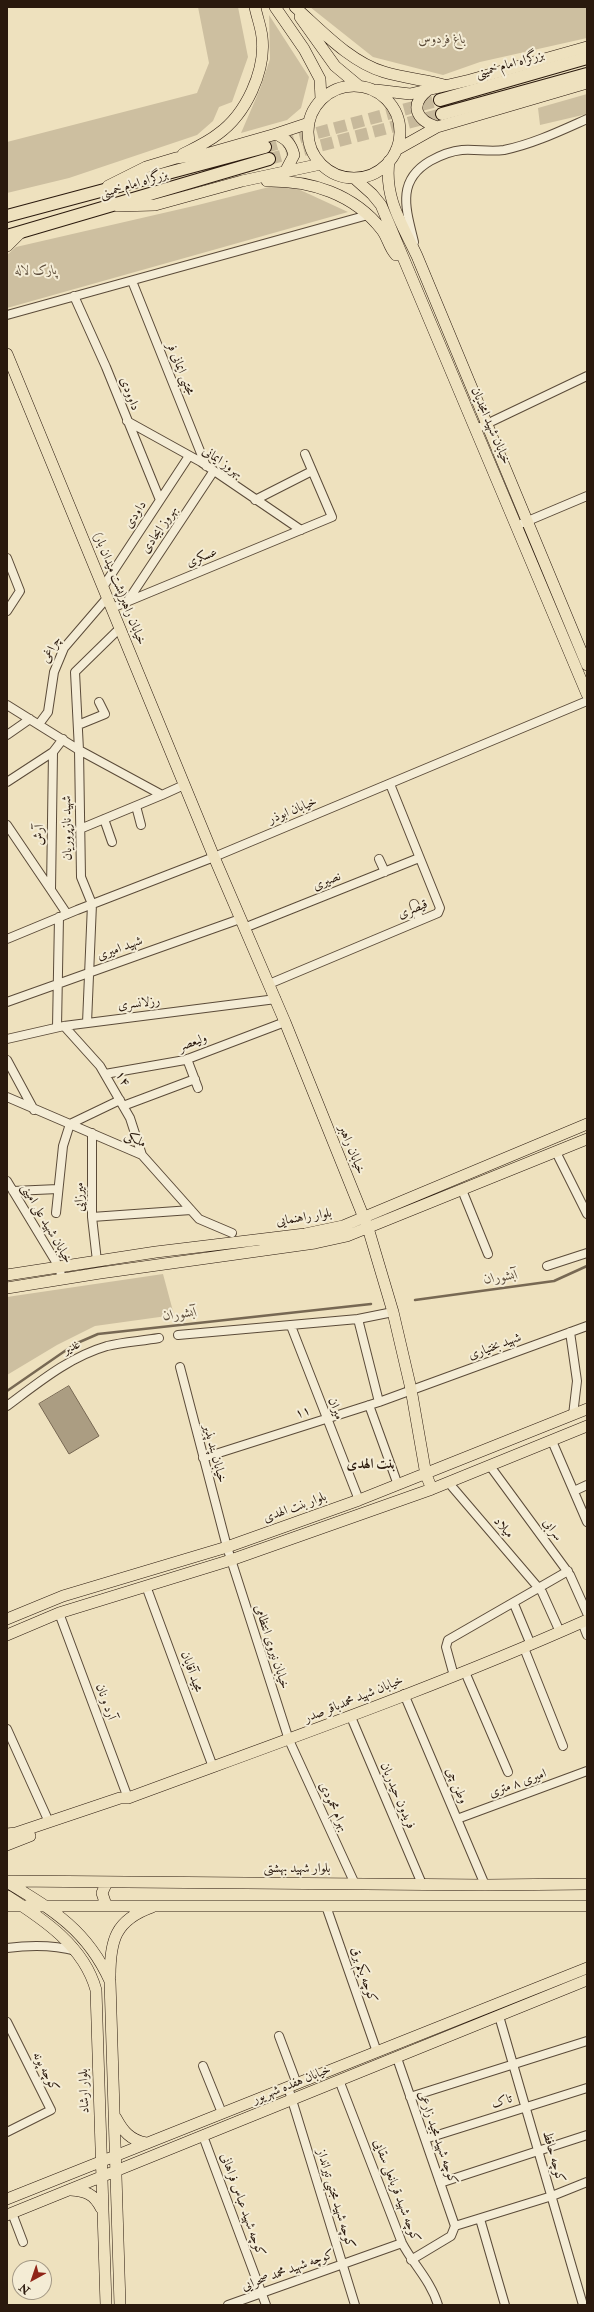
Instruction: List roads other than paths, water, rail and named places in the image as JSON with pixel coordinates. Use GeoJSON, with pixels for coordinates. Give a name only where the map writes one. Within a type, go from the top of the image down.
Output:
{"type":"FeatureCollection","features":[{"type":"Feature","properties":{"kind":"highway","name":"بزرگراه امام خمینی"},"geometry":{"type":"LineString","coordinates":[[440,100],[587,58]]}},
{"type":"Feature","properties":{"kind":"highway"},"geometry":{"type":"LineString","coordinates":[[442,114],[587,74]]}},
{"type":"Feature","properties":{"kind":"highway","name":"بزرگراه امام خمینی"},"geometry":{"type":"LineString","coordinates":[[7,216],[265,147]]}},
{"type":"Feature","properties":{"kind":"highway","name":"بزرگراه امام خمینی"},"geometry":{"type":"LineString","coordinates":[[7,236],[269,159]]}},
{"type":"Feature","properties":{"kind":"main road"},"geometry":{"type":"LineString","coordinates":[[176,158],[219,134],[235,119],[253,89],[261,61],[262,38],[255,7]]}},
{"type":"Feature","properties":{"kind":"main road"},"geometry":{"type":"LineString","coordinates":[[275,7],[283,17],[315,69],[320,79],[322,99]]}},
{"type":"Feature","properties":{"kind":"main road"},"geometry":{"type":"LineString","coordinates":[[294,7],[328,59],[345,76],[358,86],[372,90],[410,94],[587,47]]}},
{"type":"Feature","properties":{"kind":"main road"},"geometry":{"type":"LineString","coordinates":[[294,7],[334,42],[383,72],[447,85]]}},
{"type":"Feature","properties":{"kind":"main road"},"geometry":{"type":"LineString","coordinates":[[315,69],[325,68],[328,59]]}},
{"type":"Feature","properties":{"kind":"main road"},"geometry":{"type":"LineString","coordinates":[[396,150],[436,127],[587,84]]}},
{"type":"Feature","properties":{"kind":"main road"},"geometry":{"type":"LineString","coordinates":[[358,86],[339,89],[322,99],[314,110],[309,123],[308,138],[313,152],[321,164],[336,174],[354,178],[367,176],[379,170],[389,161],[396,150],[400,136],[396,115],[384,97],[372,90]]}},
{"type":"Feature","properties":{"kind":"main road"},"geometry":{"type":"LineString","coordinates":[[428,90],[417,102],[416,110],[423,121],[436,127]]}},
{"type":"Feature","properties":{"kind":"main road"},"geometry":{"type":"LineString","coordinates":[[98,191],[146,167],[176,158],[206,154],[309,123]]}},
{"type":"Feature","properties":{"kind":"main road"},"geometry":{"type":"LineString","coordinates":[[276,134],[285,138],[292,146],[294,155],[285,172]]}},
{"type":"Feature","properties":{"kind":"main road","name":"خیابان شهید امجدیان"},"geometry":{"type":"LineString","coordinates":[[389,161],[388,182],[392,201],[417,256],[487,424],[522,523],[587,694]]}},
{"type":"Feature","properties":{"kind":"main road"},"geometry":{"type":"LineString","coordinates":[[113,206],[155,205],[242,181],[321,164]]}},
{"type":"Feature","properties":{"kind":"main road","name":"خیابان شهید امجدیان"},"geometry":{"type":"LineString","coordinates":[[354,178],[372,194],[381,205],[476,429],[522,523],[587,665]]}},
{"type":"Feature","properties":{"kind":"main road"},"geometry":{"type":"LineString","coordinates":[[242,181],[286,180],[313,185],[333,192],[368,215],[383,231],[393,252],[409,270]]}},
{"type":"Feature","properties":{"kind":"main road"},"geometry":{"type":"LineString","coordinates":[[7,246],[20,233]]}},
{"type":"Feature","properties":{"kind":"main road","name":"خیابان راهبر(پشت میدان بار)"},"geometry":{"type":"LineString","coordinates":[[7,354],[205,834]]}},
{"type":"Feature","properties":{"kind":"main road","name":"خیابان راهبر"},"geometry":{"type":"LineString","coordinates":[[205,834],[242,924],[286,1022],[365,1223],[393,1312],[411,1389],[426,1475],[432,1489]]}},
{"type":"Feature","properties":{"kind":"main road","name":"بلوار راهنمایی"},"geometry":{"type":"LineString","coordinates":[[7,1288],[315,1243],[347,1236],[365,1223],[587,1124]]}},
{"type":"Feature","properties":{"kind":"main road","name":"بلوار راهنمایی"},"geometry":{"type":"LineString","coordinates":[[7,1274],[305,1234],[365,1223],[462,1190],[587,1139]]}},
{"type":"Feature","properties":{"kind":"main road","name":"بلوار بنت الهدی"},"geometry":{"type":"LineString","coordinates":[[7,1619],[63,1596],[227,1547],[359,1500],[398,1484],[426,1475],[587,1409]]}},
{"type":"Feature","properties":{"kind":"main road"},"geometry":{"type":"LineString","coordinates":[[7,1635],[60,1613],[231,1560],[432,1489],[587,1426]]}},
{"type":"Feature","properties":{"kind":"main road","name":"خیابان شهید محمدباقر صدر"},"geometry":{"type":"LineString","coordinates":[[7,1834],[49,1822],[120,1798],[128,1798],[351,1717],[404,1694],[465,1672],[528,1646],[560,1632],[585,1618]]}},
{"type":"Feature","properties":{"kind":"main road","name":"خیابان شهید محمدباقر صدر"},"geometry":{"type":"LineString","coordinates":[[7,1845],[123,1805],[128,1798]]}},
{"type":"Feature","properties":{"kind":"main road"},"geometry":{"type":"LineString","coordinates":[[7,1881],[45,1905],[64,1920],[92,1948],[110,1981]]}},
{"type":"Feature","properties":{"kind":"main road","name":"بلوار شهید بهشتی"},"geometry":{"type":"LineString","coordinates":[[7,1881],[422,1884],[485,1886],[587,1884]]}},
{"type":"Feature","properties":{"kind":"main road"},"geometry":{"type":"LineString","coordinates":[[106,1905],[102,1893],[107,1882]]}},
{"type":"Feature","properties":{"kind":"main road","name":"بلوار ارشاد"},"geometry":{"type":"LineString","coordinates":[[7,1896],[23,1906],[78,1952],[91,1973],[96,1990],[106,2305]]}},
{"type":"Feature","properties":{"kind":"main road"},"geometry":{"type":"LineString","coordinates":[[120,2305],[110,1950],[119,1929],[130,1918],[157,1905]]}},
{"type":"Feature","properties":{"kind":"main road"},"geometry":{"type":"LineString","coordinates":[[7,1906],[587,1906]]}},
{"type":"Feature","properties":{"kind":"main road","name":"خیابان هفده شهریور"},"geometry":{"type":"LineString","coordinates":[[7,2199],[587,1968]]}},
{"type":"Feature","properties":{"kind":"main road","name":"خیابان هفده شهریور"},"geometry":{"type":"LineString","coordinates":[[9,2214],[587,1980]]}},
{"type":"Feature","properties":{"kind":"main road"},"geometry":{"type":"LineString","coordinates":[[98,2056],[112,2056]]}},
{"type":"Feature","properties":{"kind":"main road"},"geometry":{"type":"LineString","coordinates":[[115,2116],[129,2136],[136,2141],[146,2143]]}},
{"type":"Feature","properties":{"kind":"main road"},"geometry":{"type":"LineString","coordinates":[[70,2190],[91,2194],[96,2198],[103,2211]]}},
{"type":"Feature","properties":{"kind":"street"},"geometry":{"type":"LineString","coordinates":[[417,256],[408,217],[406,195],[409,179],[422,166],[439,156],[460,150],[503,150],[524,145],[587,119]]}},
{"type":"Feature","properties":{"kind":"street"},"geometry":{"type":"LineString","coordinates":[[7,315],[368,215]]}},
{"type":"Feature","properties":{"kind":"street","name":"مجتبی ایمانی فر"},"geometry":{"type":"LineString","coordinates":[[132,281],[210,469]]}},
{"type":"Feature","properties":{"kind":"street","name":"داوودی"},"geometry":{"type":"LineString","coordinates":[[74,296],[106,367],[160,500]]}},
{"type":"Feature","properties":{"kind":"street"},"geometry":{"type":"LineString","coordinates":[[476,429],[587,376]]}},
{"type":"Feature","properties":{"kind":"street","name":"بهروز ایمانی"},"geometry":{"type":"LineString","coordinates":[[127,421],[210,469],[301,530]]}},
{"type":"Feature","properties":{"kind":"street"},"geometry":{"type":"LineString","coordinates":[[255,500],[312,471],[305,454]]}},
{"type":"Feature","properties":{"kind":"street","name":"داودی"},"geometry":{"type":"LineString","coordinates":[[108,598],[160,500],[189,456]]}},
{"type":"Feature","properties":{"kind":"street","name":"بهروز ایجادی"},"geometry":{"type":"LineString","coordinates":[[127,602],[210,469]]}},
{"type":"Feature","properties":{"kind":"street","name":"عسکری"},"geometry":{"type":"LineString","coordinates":[[108,598],[127,602],[332,517],[312,471]]}},
{"type":"Feature","properties":{"kind":"street"},"geometry":{"type":"LineString","coordinates":[[522,523],[587,496]]}},
{"type":"Feature","properties":{"kind":"street"},"geometry":{"type":"LineString","coordinates":[[7,558],[20,591],[7,611]]}},
{"type":"Feature","properties":{"kind":"street","name":"چراغی"},"geometry":{"type":"LineString","coordinates":[[39,724],[48,712],[54,672],[64,648],[108,598]]}},
{"type":"Feature","properties":{"kind":"street","name":"شهید نازپروریان"},"geometry":{"type":"LineString","coordinates":[[92,904],[81,877],[79,750],[74,672],[120,628]]}},
{"type":"Feature","properties":{"kind":"street","name":"خیابان ابوذر"},"geometry":{"type":"LineString","coordinates":[[8,937],[214,857],[587,701]]}},
{"type":"Feature","properties":{"kind":"street"},"geometry":{"type":"LineString","coordinates":[[78,725],[105,714],[99,702]]}},
{"type":"Feature","properties":{"kind":"street"},"geometry":{"type":"LineString","coordinates":[[7,705],[79,750],[162,795]]}},
{"type":"Feature","properties":{"kind":"street"},"geometry":{"type":"LineString","coordinates":[[7,735],[30,719]]}},
{"type":"Feature","properties":{"kind":"street"},"geometry":{"type":"LineString","coordinates":[[7,782],[53,752],[63,739]]}},
{"type":"Feature","properties":{"kind":"street","name":"آرش"},"geometry":{"type":"LineString","coordinates":[[51,890],[53,752]]}},
{"type":"Feature","properties":{"kind":"street","name":"قیصری"},"geometry":{"type":"LineString","coordinates":[[269,984],[438,913],[440,910],[390,784]]}},
{"type":"Feature","properties":{"kind":"street"},"geometry":{"type":"LineString","coordinates":[[80,829],[184,785]]}},
{"type":"Feature","properties":{"kind":"street"},"geometry":{"type":"LineString","coordinates":[[136,806],[141,824]]}},
{"type":"Feature","properties":{"kind":"street"},"geometry":{"type":"LineString","coordinates":[[104,819],[112,842]]}},
{"type":"Feature","properties":{"kind":"street"},"geometry":{"type":"LineString","coordinates":[[7,825],[51,890],[63,916],[58,984],[60,1026]]}},
{"type":"Feature","properties":{"kind":"street","name":"نصیری"},"geometry":{"type":"LineString","coordinates":[[242,924],[385,872],[419,858]]}},
{"type":"Feature","properties":{"kind":"street"},"geometry":{"type":"LineString","coordinates":[[378,859],[385,872]]}},
{"type":"Feature","properties":{"kind":"street"},"geometry":{"type":"LineString","coordinates":[[87,1022],[92,904]]}},
{"type":"Feature","properties":{"kind":"street"},"geometry":{"type":"LineString","coordinates":[[414,904],[420,920]]}},
{"type":"Feature","properties":{"kind":"street","name":"شهید امیری"},"geometry":{"type":"LineString","coordinates":[[7,1002],[89,973],[242,924]]}},
{"type":"Feature","properties":{"kind":"street","name":"رزلانسری"},"geometry":{"type":"LineString","coordinates":[[7,1039],[60,1026],[276,999]]}},
{"type":"Feature","properties":{"kind":"street","name":"ولیعصر"},"geometry":{"type":"LineString","coordinates":[[105,1074],[187,1059],[286,1022]]}},
{"type":"Feature","properties":{"kind":"street","name":"۱۴"},"geometry":{"type":"LineString","coordinates":[[60,1026],[100,1066],[130,1118],[142,1155]]}},
{"type":"Feature","properties":{"kind":"street"},"geometry":{"type":"LineString","coordinates":[[187,1059],[198,1088]]}},
{"type":"Feature","properties":{"kind":"street"},"geometry":{"type":"LineString","coordinates":[[7,1060],[34,1110]]}},
{"type":"Feature","properties":{"kind":"street"},"geometry":{"type":"LineString","coordinates":[[56,1213],[63,1146],[70,1124],[121,1103],[194,1079]]}},
{"type":"Feature","properties":{"kind":"street","name":"ملکی"},"geometry":{"type":"LineString","coordinates":[[7,1097],[34,1110],[142,1155],[199,1219],[232,1233]]}},
{"type":"Feature","properties":{"kind":"street","name":"میرزایی"},"geometry":{"type":"LineString","coordinates":[[92,1133],[92,1217],[96,1261]]}},
{"type":"Feature","properties":{"kind":"street"},"geometry":{"type":"LineString","coordinates":[[556,1152],[587,1214]]}},
{"type":"Feature","properties":{"kind":"street","name":"خیابان شهید علی امینی"},"geometry":{"type":"LineString","coordinates":[[7,1181],[59,1267],[62,1279]]}},
{"type":"Feature","properties":{"kind":"street"},"geometry":{"type":"LineString","coordinates":[[13,1191],[58,1189]]}},
{"type":"Feature","properties":{"kind":"street"},"geometry":{"type":"LineString","coordinates":[[462,1190],[488,1254]]}},
{"type":"Feature","properties":{"kind":"street"},"geometry":{"type":"LineString","coordinates":[[92,1217],[191,1210]]}},
{"type":"Feature","properties":{"kind":"street"},"geometry":{"type":"LineString","coordinates":[[547,1266],[587,1252]]}},
{"type":"Feature","properties":{"kind":"street"},"geometry":{"type":"LineString","coordinates":[[178,1335],[358,1319],[393,1312]]}},
{"type":"Feature","properties":{"kind":"street"},"geometry":{"type":"LineString","coordinates":[[358,1319],[379,1402]]}},
{"type":"Feature","properties":{"kind":"street","name":"میران"},"geometry":{"type":"LineString","coordinates":[[291,1326],[359,1500]]}},
{"type":"Feature","properties":{"kind":"street","name":"شهید بختیاری"},"geometry":{"type":"LineString","coordinates":[[411,1389],[587,1326]]}},
{"type":"Feature","properties":{"kind":"street"},"geometry":{"type":"LineString","coordinates":[[570,1332],[577,1381],[573,1415]]}},
{"type":"Feature","properties":{"kind":"street","name":"غدیر"},"geometry":{"type":"LineString","coordinates":[[7,1406],[64,1366],[86,1354],[108,1346],[159,1338]]}},
{"type":"Feature","properties":{"kind":"street","name":"خیابان پند پذیر"},"geometry":{"type":"LineString","coordinates":[[180,1367],[231,1560]]}},
{"type":"Feature","properties":{"kind":"street","name":"۱۱"},"geometry":{"type":"LineString","coordinates":[[203,1458],[379,1402],[411,1389]]}},
{"type":"Feature","properties":{"kind":"street"},"geometry":{"type":"LineString","coordinates":[[369,1405],[398,1484]]}},
{"type":"Feature","properties":{"kind":"street"},"geometry":{"type":"LineString","coordinates":[[552,1441],[586,1518]]}},
{"type":"Feature","properties":{"kind":"street","name":"سرابی"},"geometry":{"type":"LineString","coordinates":[[490,1466],[568,1571],[585,1618],[587,1635]]}},
{"type":"Feature","properties":{"kind":"street","name":"میلاد"},"geometry":{"type":"LineString","coordinates":[[448,1482],[539,1589],[560,1632]]}},
{"type":"Feature","properties":{"kind":"street"},"geometry":{"type":"LineString","coordinates":[[574,1491],[587,1484]]}},
{"type":"Feature","properties":{"kind":"street","name":"خیابان نیروی انتظامی"},"geometry":{"type":"LineString","coordinates":[[231,1560],[289,1740]]}},
{"type":"Feature","properties":{"kind":"street"},"geometry":{"type":"LineString","coordinates":[[454,1676],[446,1648],[448,1640],[514,1604],[568,1571]]}},
{"type":"Feature","properties":{"kind":"street","name":"مجید آقایان"},"geometry":{"type":"LineString","coordinates":[[146,1586],[213,1767]]}},
{"type":"Feature","properties":{"kind":"street"},"geometry":{"type":"LineString","coordinates":[[514,1604],[563,1746]]}},
{"type":"Feature","properties":{"kind":"street","name":"آرد و نان"},"geometry":{"type":"LineString","coordinates":[[60,1613],[128,1798]]}},
{"type":"Feature","properties":{"kind":"street"},"geometry":{"type":"LineString","coordinates":[[465,1672],[508,1772]]}},
{"type":"Feature","properties":{"kind":"street","name":"وطن چی"},"geometry":{"type":"LineString","coordinates":[[404,1694],[485,1886]]}},
{"type":"Feature","properties":{"kind":"street","name":"فریدون حیدریان"},"geometry":{"type":"LineString","coordinates":[[351,1717],[422,1884]]}},
{"type":"Feature","properties":{"kind":"street"},"geometry":{"type":"LineString","coordinates":[[7,1729],[49,1822]]}},
{"type":"Feature","properties":{"kind":"street","name":"بهرام محمودی"},"geometry":{"type":"LineString","coordinates":[[289,1740],[354,1884]]}},
{"type":"Feature","properties":{"kind":"street","name":"امیری ۸ متری"},"geometry":{"type":"LineString","coordinates":[[457,1820],[587,1771]]}},
{"type":"Feature","properties":{"kind":"street","name":"کوچه یکم برق"},"geometry":{"type":"LineString","coordinates":[[326,1906],[377,2052]]}},
{"type":"Feature","properties":{"kind":"street"},"geometry":{"type":"LineString","coordinates":[[7,1948],[22,1946],[66,1948],[78,1952]]}},
{"type":"Feature","properties":{"kind":"street","name":"کوچه حافظ"},"geometry":{"type":"LineString","coordinates":[[499,2016],[583,2305]]}},
{"type":"Feature","properties":{"kind":"street","name":"کوچه پونه"},"geometry":{"type":"LineString","coordinates":[[7,2022],[51,2110],[7,2132]]}},
{"type":"Feature","properties":{"kind":"street","name":"کوچه شهید مجتبی تیرانداز"},"geometry":{"type":"LineString","coordinates":[[279,2036],[292,2085],[292,2099],[355,2305]]}},
{"type":"Feature","properties":{"kind":"street"},"geometry":{"type":"LineString","coordinates":[[410,2097],[587,2041]]}},
{"type":"Feature","properties":{"kind":"street","name":"کوچه شهید مجید زارعی"},"geometry":{"type":"LineString","coordinates":[[397,2058],[455,2226]]}},
{"type":"Feature","properties":{"kind":"street"},"geometry":{"type":"LineString","coordinates":[[203,2066],[222,2113]]}},
{"type":"Feature","properties":{"kind":"street","name":"کوچه شهید قربانعلی سقایی"},"geometry":{"type":"LineString","coordinates":[[339,2080],[402,2243],[411,2260],[422,2272],[438,2305]]}},
{"type":"Feature","properties":{"kind":"street","name":"تاک"},"geometry":{"type":"LineString","coordinates":[[425,2139],[587,2088]]}},
{"type":"Feature","properties":{"kind":"street"},"geometry":{"type":"LineString","coordinates":[[440,2183],[587,2135]]}},
{"type":"Feature","properties":{"kind":"street","name":"کوچه شهید عباس فراهانی"},"geometry":{"type":"LineString","coordinates":[[203,2136],[266,2305]]}},
{"type":"Feature","properties":{"kind":"street"},"geometry":{"type":"LineString","coordinates":[[411,2260],[451,2236],[455,2226],[552,2196],[587,2182]]}},
{"type":"Feature","properties":{"kind":"street"},"geometry":{"type":"LineString","coordinates":[[9,2214],[22,2242]]}},
{"type":"Feature","properties":{"kind":"street"},"geometry":{"type":"LineString","coordinates":[[480,2219],[505,2305]]}},
{"type":"Feature","properties":{"kind":"street","name":"کوچه شهید محمد صحرایی"},"geometry":{"type":"LineString","coordinates":[[228,2305],[402,2243]]}},
{"type":"Feature","properties":{"kind":"waterway","name":"آبشوران"},"geometry":{"type":"LineString","coordinates":[[415,1300],[554,1281],[587,1266]]}},
{"type":"Feature","properties":{"kind":"waterway","name":"آبشوران"},"geometry":{"type":"LineString","coordinates":[[7,1391],[75,1344],[98,1334],[371,1304]]}},
{"type":"Feature","properties":{"kind":"tunnel"},"geometry":{"type":"LineString","coordinates":[[265,147],[440,100]]}},
{"type":"Feature","properties":{"kind":"tunnel"},"geometry":{"type":"LineString","coordinates":[[269,159],[442,114]]}},
{"type":"Feature","properties":{"kind":"district","name":"بنت الهدی"},"geometry":{"type":"Point","coordinates":[371,1465]}},
{"type":"Feature","properties":{"kind":"park label","name":"باغ فردوس"},"geometry":{"type":"Point","coordinates":[442,40]}},
{"type":"Feature","properties":{"kind":"park label","name":"پارک لاله"},"geometry":{"type":"Point","coordinates":[36,271]}}]}
